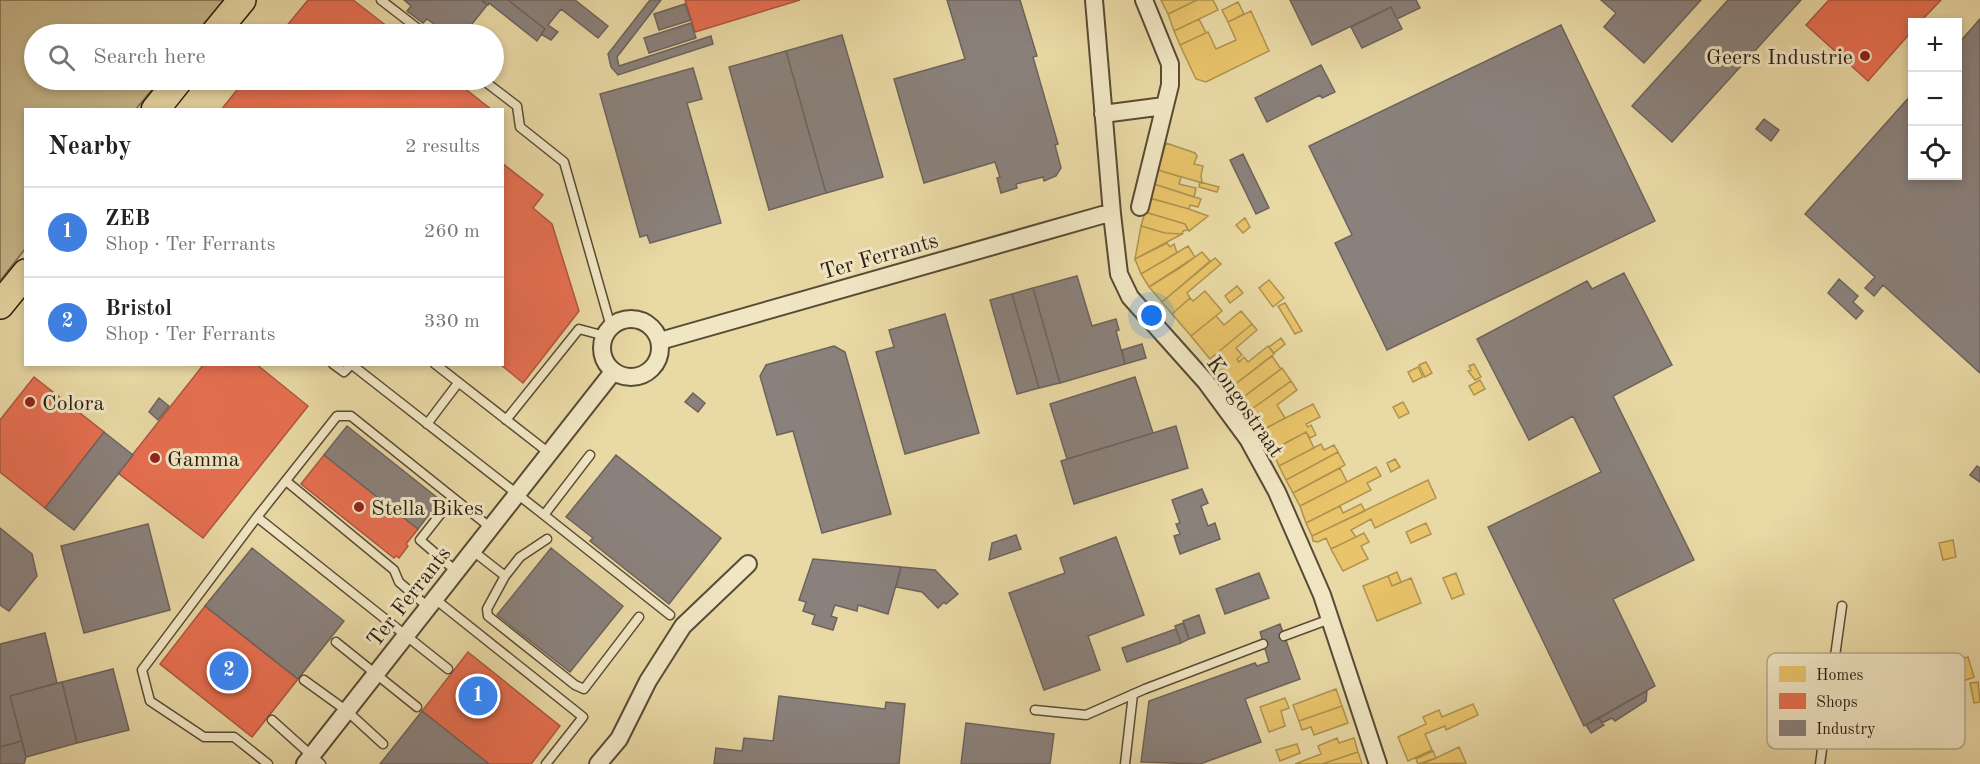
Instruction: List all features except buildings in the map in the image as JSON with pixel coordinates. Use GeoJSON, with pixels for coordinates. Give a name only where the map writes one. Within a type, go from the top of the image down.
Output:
{"type":"FeatureCollection","features":[{"type":"Feature","properties":{"kind":"main road"},"geometry":{"type":"LineString","coordinates":[[222,24],[242,0]]}},
{"type":"Feature","properties":{"kind":"main road"},"geometry":{"type":"LineString","coordinates":[[157,108],[171,90]]}},
{"type":"Feature","properties":{"kind":"main road"},"geometry":{"type":"LineString","coordinates":[[0,305],[24,275]]}},
{"type":"Feature","properties":{"kind":"street","name":"Kongostraat"},"geometry":{"type":"LineString","coordinates":[[1094,0],[1119,274],[1130,297],[1206,382],[1248,440],[1277,492],[1322,595],[1378,764]]}},
{"type":"Feature","properties":{"kind":"street"},"geometry":{"type":"LineString","coordinates":[[1140,207],[1170,85],[1170,64],[1144,0]]}},
{"type":"Feature","properties":{"kind":"street"},"geometry":{"type":"LineString","coordinates":[[1103,114],[1164,106]]}},
{"type":"Feature","properties":{"kind":"street","name":"Ter Ferrants"},"geometry":{"type":"LineString","coordinates":[[660,341],[1080,221],[1112,214]]}},
{"type":"Feature","properties":{"kind":"street"},"geometry":{"type":"LineString","coordinates":[[629,319],[639,320],[656,332],[660,341],[660,356],[655,365],[639,377],[627,378],[613,372],[604,360],[602,350],[608,332],[619,322],[629,319]]}},
{"type":"Feature","properties":{"kind":"street","name":"Ter Ferrants"},"geometry":{"type":"LineString","coordinates":[[313,761],[347,711],[613,372]]}},
{"type":"Feature","properties":{"kind":"street"},"geometry":{"type":"LineString","coordinates":[[598,764],[620,739],[648,681],[683,626],[748,564]]}},
{"type":"Feature","properties":{"kind":"lane"},"geometry":{"type":"LineString","coordinates":[[381,0],[412,24]]}},
{"type":"Feature","properties":{"kind":"lane"},"geometry":{"type":"LineString","coordinates":[[496,90],[517,106],[520,127],[564,162],[608,332],[579,329],[506,420]]}},
{"type":"Feature","properties":{"kind":"lane"},"geometry":{"type":"LineString","coordinates":[[336,366],[344,372],[350,366]]}},
{"type":"Feature","properties":{"kind":"lane"},"geometry":{"type":"LineString","coordinates":[[352,366],[670,615]]}},
{"type":"Feature","properties":{"kind":"lane"},"geometry":{"type":"LineString","coordinates":[[438,366],[549,453]]}},
{"type":"Feature","properties":{"kind":"lane"},"geometry":{"type":"LineString","coordinates":[[427,424],[458,382]]}},
{"type":"Feature","properties":{"kind":"lane"},"geometry":{"type":"LineString","coordinates":[[268,764],[234,737],[204,737],[150,701],[142,670],[257,517],[338,416],[351,416],[491,528]]}},
{"type":"Feature","properties":{"kind":"lane"},"geometry":{"type":"LineString","coordinates":[[544,515],[590,455]]}},
{"type":"Feature","properties":{"kind":"lane"},"geometry":{"type":"LineString","coordinates":[[286,482],[394,570],[399,582],[432,603],[583,717],[546,764]]}},
{"type":"Feature","properties":{"kind":"lane"},"geometry":{"type":"LineString","coordinates":[[453,498],[420,540],[457,572]]}},
{"type":"Feature","properties":{"kind":"lane"},"geometry":{"type":"LineString","coordinates":[[257,517],[448,669]]}},
{"type":"Feature","properties":{"kind":"lane"},"geometry":{"type":"LineString","coordinates":[[548,539],[520,557],[505,576],[487,609],[488,616],[575,685],[584,689],[639,617]]}},
{"type":"Feature","properties":{"kind":"lane"},"geometry":{"type":"LineString","coordinates":[[472,551],[505,576]]}},
{"type":"Feature","properties":{"kind":"lane"},"geometry":{"type":"LineString","coordinates":[[1835,653],[1842,606]]}},
{"type":"Feature","properties":{"kind":"lane"},"geometry":{"type":"LineString","coordinates":[[1284,636],[1330,619]]}},
{"type":"Feature","properties":{"kind":"lane"},"geometry":{"type":"LineString","coordinates":[[336,642],[417,707]]}},
{"type":"Feature","properties":{"kind":"lane"},"geometry":{"type":"LineString","coordinates":[[1035,710],[1086,715],[1133,694],[1263,644]]}},
{"type":"Feature","properties":{"kind":"lane"},"geometry":{"type":"LineString","coordinates":[[304,680],[347,711],[383,744]]}},
{"type":"Feature","properties":{"kind":"lane"},"geometry":{"type":"LineString","coordinates":[[1125,764],[1133,694]]}},
{"type":"Feature","properties":{"kind":"lane"},"geometry":{"type":"LineString","coordinates":[[272,720],[313,761]]}},
{"type":"Feature","properties":{"kind":"lane"},"geometry":{"type":"LineString","coordinates":[[1820,764],[1822,749]]}},
{"type":"Feature","properties":{"kind":"shaded area"},"geometry":{"type":"Polygon","coordinates":[[[0,0],[224,0],[204,24],[24,24],[24,90],[152,90],[137,108],[24,108],[24,250],[0,281],[0,0]]]}},
{"type":"Feature","properties":{"kind":"place","name":"Geers Industrie"},"geometry":{"type":"Point","coordinates":[1865,56]}},
{"type":"Feature","properties":{"kind":"place","name":"Colora"},"geometry":{"type":"Point","coordinates":[30,402]}},
{"type":"Feature","properties":{"kind":"place","name":"Gamma"},"geometry":{"type":"Point","coordinates":[155,458]}},
{"type":"Feature","properties":{"kind":"place","name":"Stella Bikes"},"geometry":{"type":"Point","coordinates":[359,507]}},
{"type":"Feature","properties":{"kind":"place","name":"Bristol"},"geometry":{"type":"Point","coordinates":[229,671]}},
{"type":"Feature","properties":{"kind":"place","name":"ZEB"},"geometry":{"type":"Point","coordinates":[478,696]}}]}
